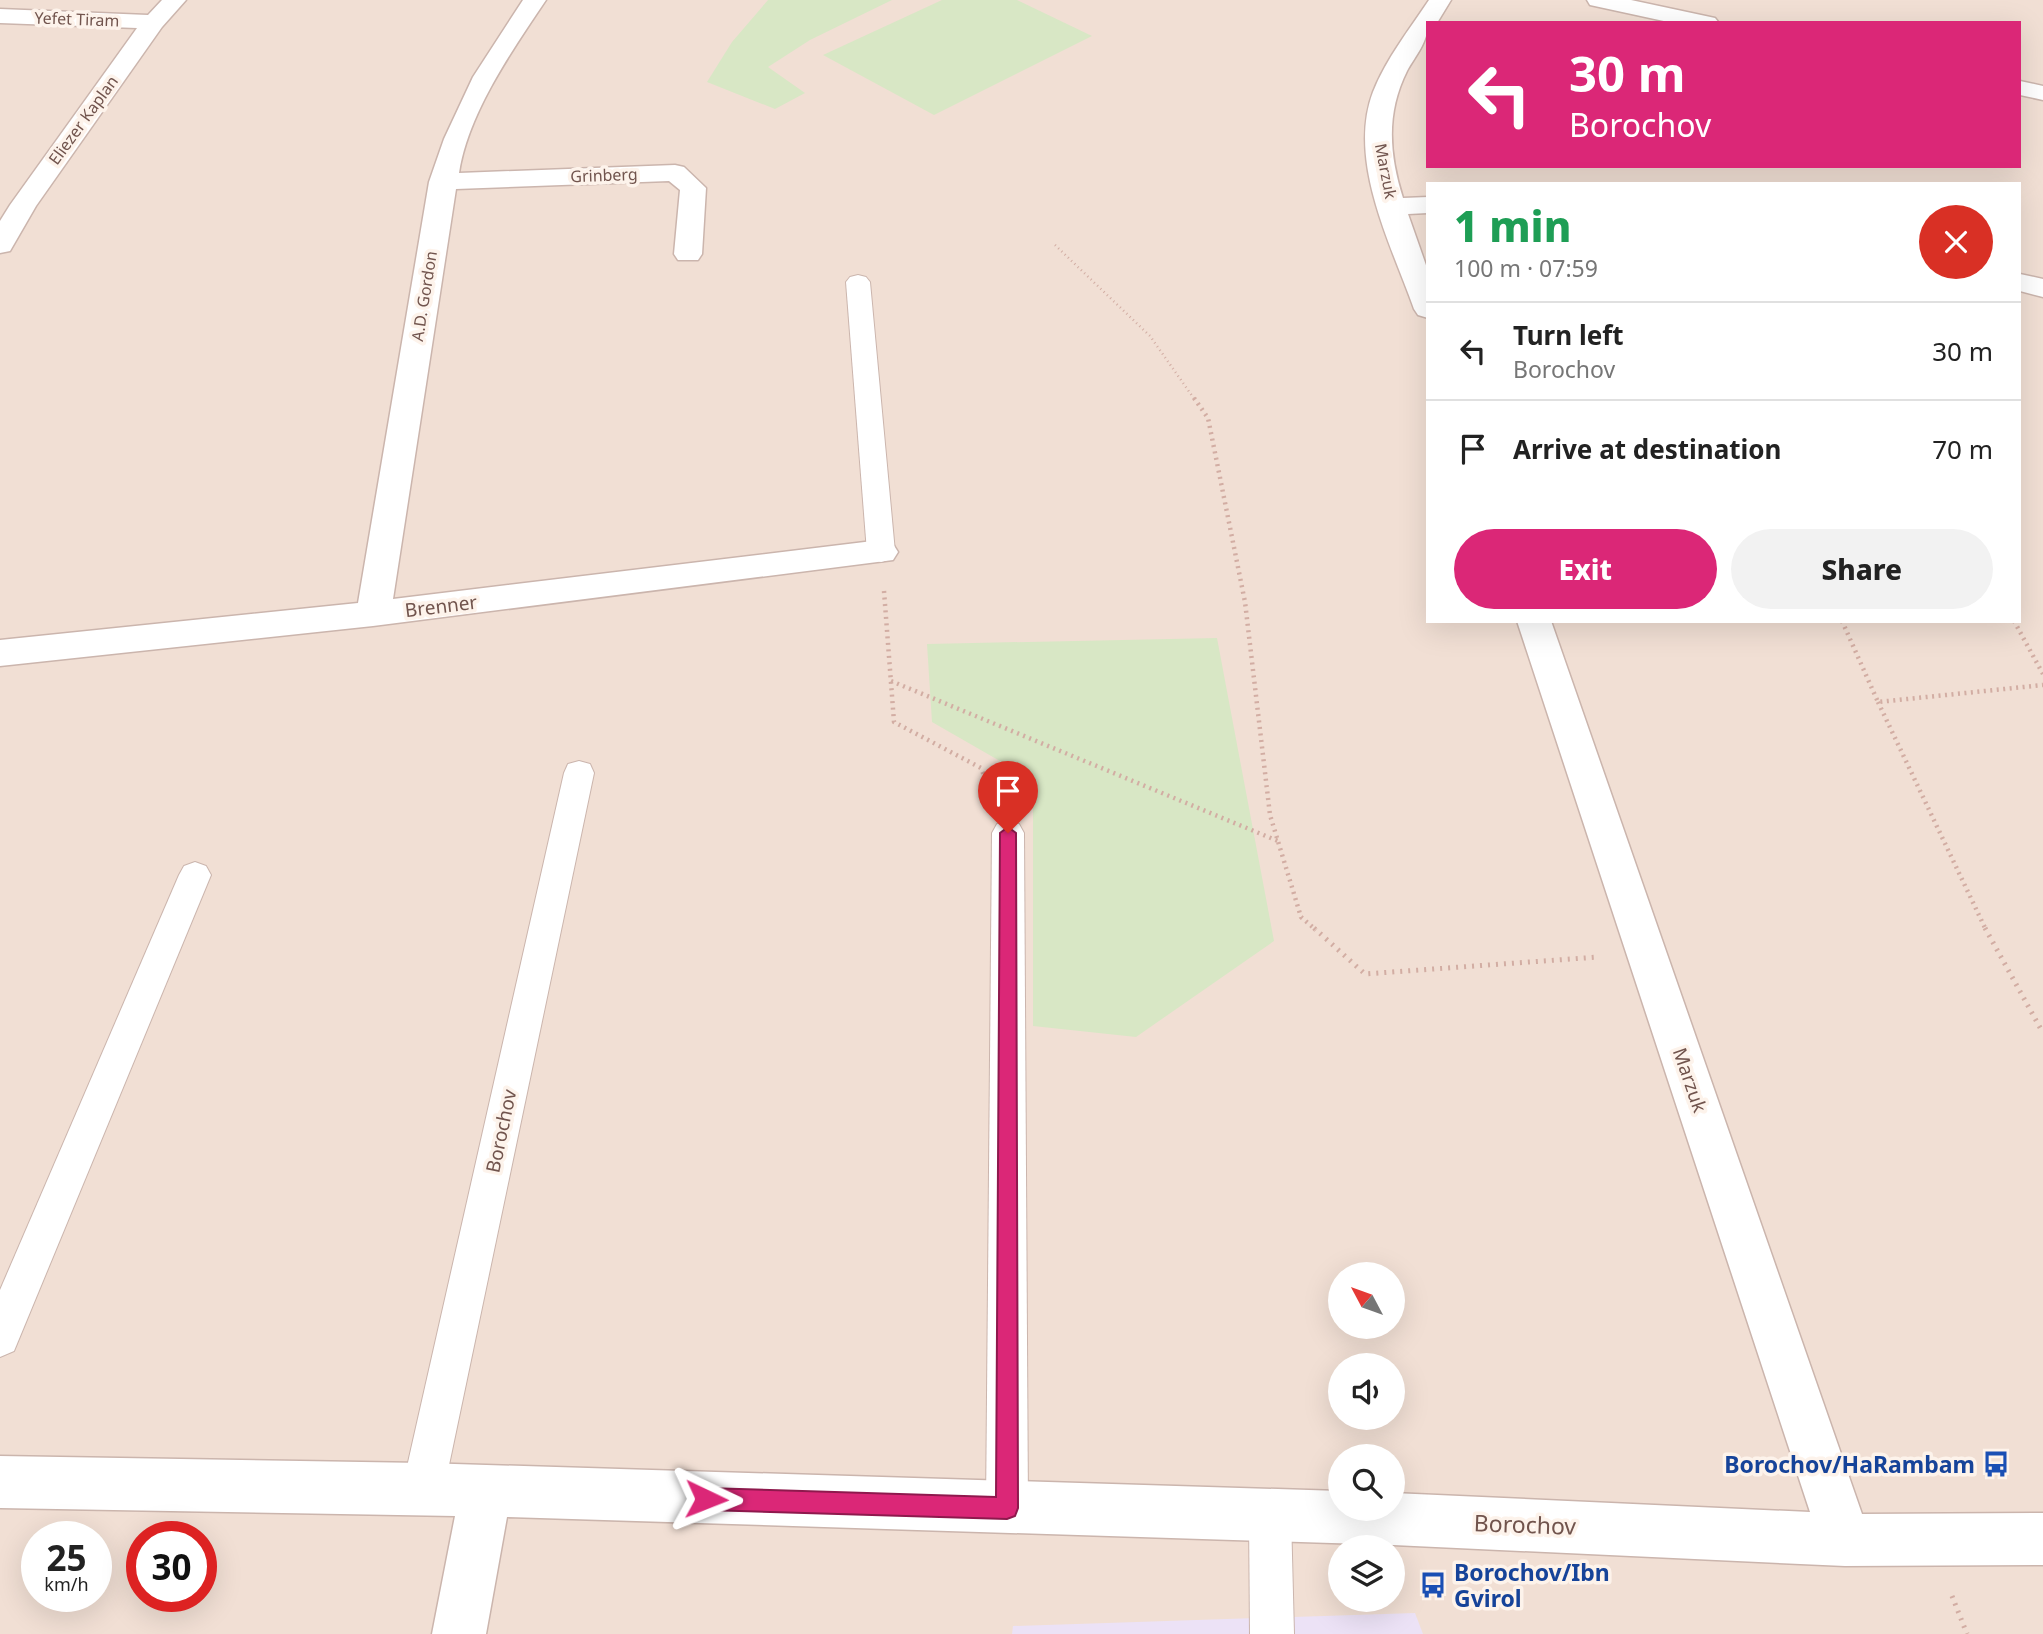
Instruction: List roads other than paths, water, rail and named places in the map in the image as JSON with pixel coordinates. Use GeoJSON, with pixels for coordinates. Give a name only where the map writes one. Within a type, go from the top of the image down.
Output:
{"type":"FeatureCollection","features":[{"type":"Feature","properties":{"kind":"street","name":"Eliezer Kaplan"},"geometry":{"type":"LineString","coordinates":[[0,246],[23,205],[154,22],[175,0]]}},
{"type":"Feature","properties":{"kind":"street","name":"A.D. Gordon"},"geometry":{"type":"LineString","coordinates":[[373,614],[442,182],[464,120],[518,21],[536,0]]}},
{"type":"Feature","properties":{"kind":"street","name":"Marzuk"},"geometry":{"type":"LineString","coordinates":[[1428,21],[1440,0]]}},
{"type":"Feature","properties":{"kind":"street"},"geometry":{"type":"LineString","coordinates":[[1598,0],[1653,6],[1700,21]]}},
{"type":"Feature","properties":{"kind":"street","name":"Yefet Tiram"},"geometry":{"type":"LineString","coordinates":[[0,16],[154,22]]}},
{"type":"Feature","properties":{"kind":"street","name":"Marzuk"},"geometry":{"type":"LineString","coordinates":[[1426,24],[1387,90],[1378,122],[1381,153],[1393,206],[1426,303]]}},
{"type":"Feature","properties":{"kind":"street"},"geometry":{"type":"LineString","coordinates":[[2021,88],[2043,93]]}},
{"type":"Feature","properties":{"kind":"street","name":"Grinberg"},"geometry":{"type":"LineString","coordinates":[[442,182],[675,173],[693,188],[688,254]]}},
{"type":"Feature","properties":{"kind":"street"},"geometry":{"type":"LineString","coordinates":[[1393,206],[1426,205]]}},
{"type":"Feature","properties":{"kind":"street"},"geometry":{"type":"LineString","coordinates":[[2021,283],[2043,288]]}},
{"type":"Feature","properties":{"kind":"street","name":"Brenner"},"geometry":{"type":"LineString","coordinates":[[0,653],[373,614],[881,552]]}},
{"type":"Feature","properties":{"kind":"street","name":"Marzuk"},"geometry":{"type":"LineString","coordinates":[[1535,623],[1846,1540]]}},
{"type":"Feature","properties":{"kind":"street","name":"Borochov"},"geometry":{"type":"LineString","coordinates":[[0,1482],[423,1489],[1584,1526],[1846,1540],[2043,1539]]}},
{"type":"Feature","properties":{"kind":"street"},"geometry":{"type":"LineString","coordinates":[[458,1634],[486,1491]]}},
{"type":"Feature","properties":{"kind":"lane"},"geometry":{"type":"LineString","coordinates":[[858,282],[881,552]]}},
{"type":"Feature","properties":{"kind":"lane","name":"Borochov"},"geometry":{"type":"LineString","coordinates":[[423,1489],[579,773]]}},
{"type":"Feature","properties":{"kind":"lane"},"geometry":{"type":"LineString","coordinates":[[1007,1508],[1008,833]]}},
{"type":"Feature","properties":{"kind":"lane"},"geometry":{"type":"LineString","coordinates":[[0,1337],[195,875]]}},
{"type":"Feature","properties":{"kind":"lane"},"geometry":{"type":"LineString","coordinates":[[1270,1516],[1272,1634]]}},
{"type":"Feature","properties":{"kind":"place","name":"Borochov/HaRambam"},"geometry":{"type":"Point","coordinates":[1996,1464]}},
{"type":"Feature","properties":{"kind":"place","name":"Borochov/Ibn Gvirol"},"geometry":{"type":"Point","coordinates":[1433,1585]}}]}
